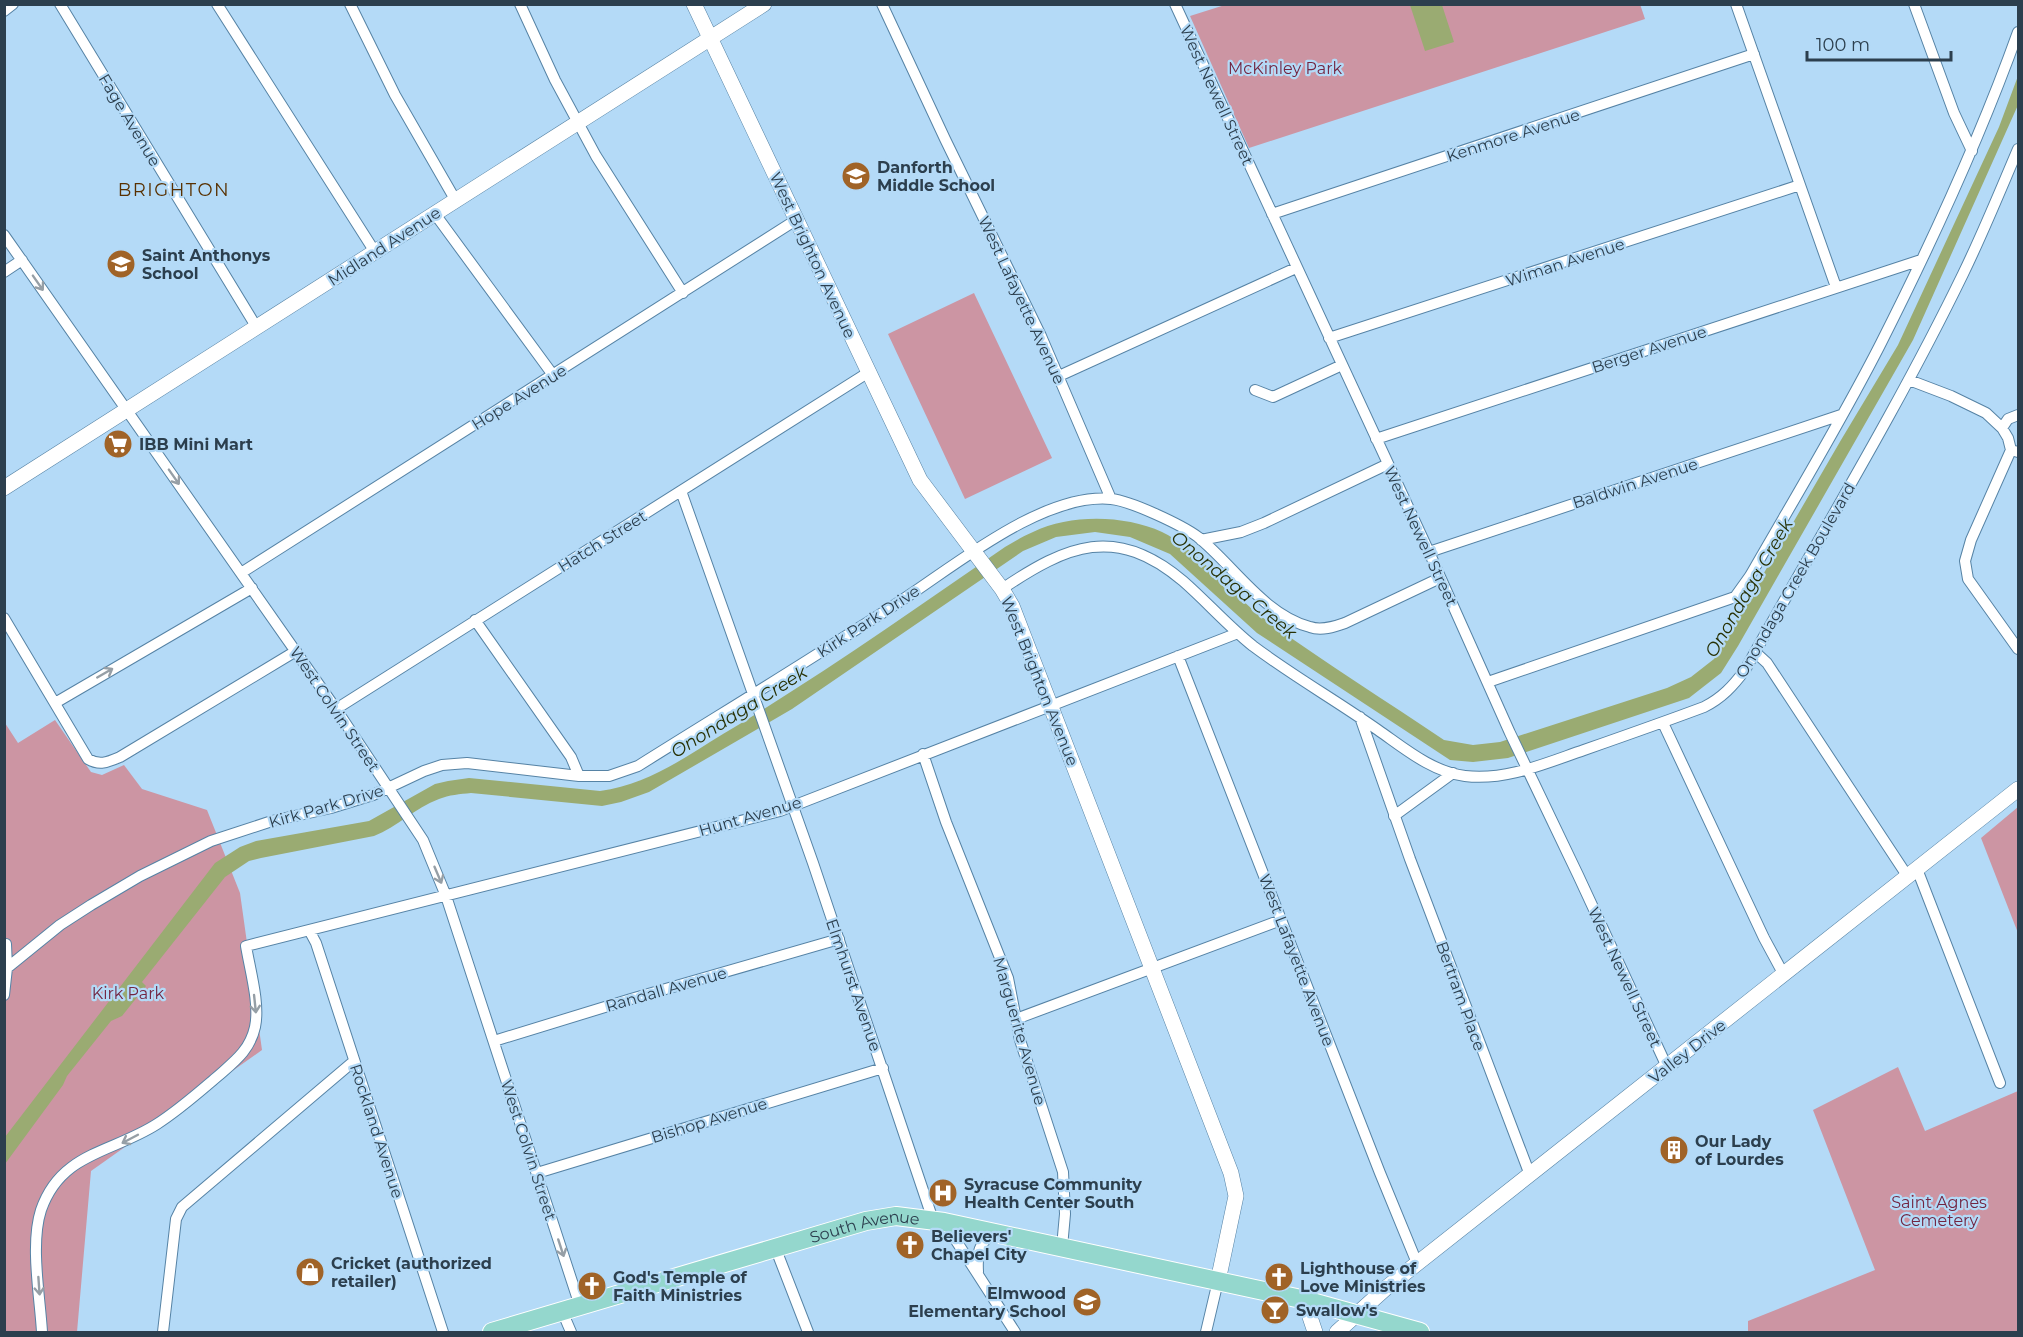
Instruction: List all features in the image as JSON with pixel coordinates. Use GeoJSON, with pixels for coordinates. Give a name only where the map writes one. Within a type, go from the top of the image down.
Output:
{"type":"FeatureCollection","features":[{"type":"Feature","properties":{"kind":"main road","name":"South Avenue"},"geometry":{"type":"LineString","coordinates":[[492,1332],[775,1247],[878,1218],[896,1216],[939,1221],[995,1232],[1300,1299],[1420,1332]]}},
{"type":"Feature","properties":{"kind":"street"},"geometry":{"type":"LineString","coordinates":[[4,11],[13,4]]}},
{"type":"Feature","properties":{"kind":"street","name":"Fage Avenue"},"geometry":{"type":"LineString","coordinates":[[60,4],[257,328]]}},
{"type":"Feature","properties":{"kind":"street"},"geometry":{"type":"LineString","coordinates":[[217,4],[375,252]]}},
{"type":"Feature","properties":{"kind":"street"},"geometry":{"type":"LineString","coordinates":[[350,4],[395,95],[456,201]]}},
{"type":"Feature","properties":{"kind":"street"},"geometry":{"type":"LineString","coordinates":[[520,4],[555,80],[596,156],[683,292]]}},
{"type":"Feature","properties":{"kind":"street","name":"West Brighton Avenue"},"geometry":{"type":"LineString","coordinates":[[694,4],[920,480],[1012,606],[1154,968],[1214,1125],[1236,1190],[1206,1332]]}},
{"type":"Feature","properties":{"kind":"street","name":"Midland Avenue"},"geometry":{"type":"LineString","coordinates":[[4,488],[764,4]]}},
{"type":"Feature","properties":{"kind":"street","name":"West Lafayette Avenue"},"geometry":{"type":"LineString","coordinates":[[882,4],[1059,376],[1111,499]]}},
{"type":"Feature","properties":{"kind":"street","name":"West Newell Street"},"geometry":{"type":"LineString","coordinates":[[1175,4],[1429,552],[1510,733],[1667,1067]]}},
{"type":"Feature","properties":{"kind":"street"},"geometry":{"type":"LineString","coordinates":[[1736,4],[1836,287]]}},
{"type":"Feature","properties":{"kind":"street"},"geometry":{"type":"LineString","coordinates":[[1914,4],[1953,113],[1972,151]]}},
{"type":"Feature","properties":{"kind":"street"},"geometry":{"type":"LineString","coordinates":[[1488,682],[1735,597],[1750,576],[1881,344],[1972,151],[2019,32]]}},
{"type":"Feature","properties":{"kind":"street","name":"Kenmore Avenue"},"geometry":{"type":"LineString","coordinates":[[1272,214],[1754,54]]}},
{"type":"Feature","properties":{"kind":"street","name":"Onondaga Creek Boulevard"},"geometry":{"type":"LineString","coordinates":[[998,584],[1055,556],[1078,549],[1113,548],[1138,554],[1167,569],[1238,633],[1297,676],[1435,768],[1465,776],[1490,776],[1663,723],[1717,700],[1730,689],[1745,670],[1909,380],[1963,274],[2019,149]]}},
{"type":"Feature","properties":{"kind":"street","name":"Wiman Avenue"},"geometry":{"type":"LineString","coordinates":[[1329,338],[1800,185]]}},
{"type":"Feature","properties":{"kind":"street"},"geometry":{"type":"LineString","coordinates":[[435,214],[553,375]]}},
{"type":"Feature","properties":{"kind":"street","name":"Hope Avenue"},"geometry":{"type":"LineString","coordinates":[[242,573],[796,220]]}},
{"type":"Feature","properties":{"kind":"street","name":"West Colvin Street"},"geometry":{"type":"LineString","coordinates":[[4,235],[242,573],[423,840],[446,896],[537,1173],[571,1308],[571,1332]]}},
{"type":"Feature","properties":{"kind":"street"},"geometry":{"type":"LineString","coordinates":[[4,272],[22,260]]}},
{"type":"Feature","properties":{"kind":"street","name":"Berger Avenue"},"geometry":{"type":"LineString","coordinates":[[1376,439],[1921,260]]}},
{"type":"Feature","properties":{"kind":"street"},"geometry":{"type":"LineString","coordinates":[[1059,376],[1296,268]]}},
{"type":"Feature","properties":{"kind":"street"},"geometry":{"type":"LineString","coordinates":[[1255,390],[1273,397],[1342,365]]}},
{"type":"Feature","properties":{"kind":"street","name":"Hatch Street"},"geometry":{"type":"LineString","coordinates":[[336,710],[869,372]]}},
{"type":"Feature","properties":{"kind":"street"},"geometry":{"type":"LineString","coordinates":[[1909,380],[1951,396],[1986,413],[2002,428],[2015,451],[1971,540],[1965,561],[1972,587],[2019,649]]}},
{"type":"Feature","properties":{"kind":"street","name":"Baldwin Avenue"},"geometry":{"type":"LineString","coordinates":[[1429,552],[1841,415]]}},
{"type":"Feature","properties":{"kind":"street"},"geometry":{"type":"LineString","coordinates":[[2002,428],[2008,419],[2019,415]]}},
{"type":"Feature","properties":{"kind":"street"},"geometry":{"type":"LineString","coordinates":[[1201,540],[1241,532],[1264,523],[1388,464]]}},
{"type":"Feature","properties":{"kind":"street"},"geometry":{"type":"LineString","coordinates":[[681,491],[754,694]]}},
{"type":"Feature","properties":{"kind":"street","name":"Kirk Park Drive"},"geometry":{"type":"LineString","coordinates":[[7,968],[60,925],[91,905],[140,876],[211,841],[272,821],[331,808],[388,789],[424,771],[452,763],[467,763],[579,776],[609,776],[638,766],[976,554],[995,536],[1047,512],[1095,499],[1111,499],[1125,502],[1180,526],[1201,540],[1275,609],[1295,622],[1311,628],[1332,627],[1345,623],[1440,578]]}},
{"type":"Feature","properties":{"kind":"street"},"geometry":{"type":"LineString","coordinates":[[55,703],[252,588]]}},
{"type":"Feature","properties":{"kind":"street"},"geometry":{"type":"LineString","coordinates":[[4,618],[88,759],[95,763],[105,763],[120,757],[296,651]]}},
{"type":"Feature","properties":{"kind":"street"},"geometry":{"type":"LineString","coordinates":[[475,620],[571,757],[579,776]]}},
{"type":"Feature","properties":{"kind":"street","name":"Hunt Avenue"},"geometry":{"type":"LineString","coordinates":[[42,1332],[37,1242],[40,1213],[46,1198],[61,1176],[76,1162],[122,1143],[157,1124],[195,1096],[243,1054],[251,1043],[256,1024],[256,1006],[246,946],[750,819],[792,806],[1238,633]]}},
{"type":"Feature","properties":{"kind":"street"},"geometry":{"type":"LineString","coordinates":[[1755,652],[1767,663],[1912,873],[2000,1083]]}},
{"type":"Feature","properties":{"kind":"street","name":"West Lafayette Avenue"},"geometry":{"type":"LineString","coordinates":[[1178,656],[1417,1263]]}},
{"type":"Feature","properties":{"kind":"street","name":"Elmhurst Avenue"},"geometry":{"type":"LineString","coordinates":[[754,694],[756,706],[883,1068],[939,1221],[978,1272],[1015,1332]]}},
{"type":"Feature","properties":{"kind":"street","name":"Bertram Place"},"geometry":{"type":"LineString","coordinates":[[1360,717],[1394,816],[1530,1175]]}},
{"type":"Feature","properties":{"kind":"street"},"geometry":{"type":"LineString","coordinates":[[1663,723],[1764,938],[1784,975]]}},
{"type":"Feature","properties":{"kind":"street","name":"Marguerite Avenue"},"geometry":{"type":"LineString","coordinates":[[923,754],[946,822],[1008,978],[1020,1040],[1063,1172],[1065,1214],[1062,1247]]}},
{"type":"Feature","properties":{"kind":"street"},"geometry":{"type":"LineString","coordinates":[[1394,816],[1453,773]]}},
{"type":"Feature","properties":{"kind":"street","name":"Valley Drive"},"geometry":{"type":"LineString","coordinates":[[1337,1332],[1417,1263],[2019,789]]}},
{"type":"Feature","properties":{"kind":"street"},"geometry":{"type":"LineString","coordinates":[[1016,1019],[1281,920]]}},
{"type":"Feature","properties":{"kind":"street","name":"Rockland Avenue"},"geometry":{"type":"LineString","coordinates":[[309,930],[316,943],[443,1332]]}},
{"type":"Feature","properties":{"kind":"street","name":"Randall Avenue"},"geometry":{"type":"LineString","coordinates":[[494,1041],[839,939]]}},
{"type":"Feature","properties":{"kind":"street"},"geometry":{"type":"LineString","coordinates":[[4,995],[7,968],[6,944]]}},
{"type":"Feature","properties":{"kind":"street"},"geometry":{"type":"LineString","coordinates":[[163,1332],[176,1219],[182,1207],[354,1061]]}},
{"type":"Feature","properties":{"kind":"street","name":"Bishop Avenue"},"geometry":{"type":"LineString","coordinates":[[537,1173],[883,1068]]}},
{"type":"Feature","properties":{"kind":"street"},"geometry":{"type":"LineString","coordinates":[[978,1272],[977,1252],[981,1243],[995,1232]]}},
{"type":"Feature","properties":{"kind":"street"},"geometry":{"type":"LineString","coordinates":[[775,1247],[808,1332]]}},
{"type":"Feature","properties":{"kind":"street"},"geometry":{"type":"LineString","coordinates":[[1300,1299],[1307,1308],[1315,1332]]}},
{"type":"Feature","properties":{"kind":"green space","name":"McKinley Park"},"geometry":{"type":"Polygon","coordinates":[[[1228,4],[1640,4],[1645,19],[1249,148],[1190,16],[1228,4]]]}},
{"type":"Feature","properties":{"kind":"green space"},"geometry":{"type":"Polygon","coordinates":[[[974,293],[1052,458],[965,499],[888,334],[974,293]]]}},
{"type":"Feature","properties":{"kind":"green space","name":"Kirk Park"},"geometry":{"type":"Polygon","coordinates":[[[55,720],[91,772],[102,775],[124,765],[142,789],[207,810],[240,893],[262,1050],[91,1171],[77,1332],[5,1332],[5,723],[18,743],[55,720]]]}},
{"type":"Feature","properties":{"kind":"green space"},"geometry":{"type":"Polygon","coordinates":[[[2018,807],[2018,933],[1981,838],[2018,807]]]}},
{"type":"Feature","properties":{"kind":"green space","name":"Saint Agnes Cemetery"},"geometry":{"type":"Polygon","coordinates":[[[1898,1067],[1925,1131],[2018,1091],[2018,1332],[1748,1332],[1748,1321],[1875,1270],[1813,1110],[1898,1067]]]}},
{"type":"Feature","properties":{"kind":"shaded area"},"geometry":{"type":"Polygon","coordinates":[[[1410,5],[1442,5],[1454,42],[1425,51],[1410,5]]]}},
{"type":"Feature","properties":{"kind":"shaded area"},"geometry":{"type":"Polygon","coordinates":[[[2018,76],[2018,105],[1913,340],[1738,646],[1721,673],[1689,698],[1508,758],[1473,762],[1450,760],[1257,633],[1170,554],[1130,537],[1095,532],[1056,537],[1023,551],[792,709],[649,792],[602,806],[471,793],[455,795],[430,803],[374,836],[249,861],[225,877],[142,982],[146,986],[122,1016],[111,1021],[67,1076],[63,1085],[5,1164],[5,1137],[215,863],[240,847],[256,841],[369,821],[435,784],[448,781],[469,778],[600,791],[634,783],[679,761],[759,712],[866,643],[1005,547],[1048,526],[1080,520],[1115,520],[1147,526],[1168,535],[1181,543],[1266,620],[1444,740],[1473,745],[1500,742],[1667,688],[1691,677],[1714,659],[1898,345],[1999,127],[2018,76]]]}},
{"type":"Feature","properties":{"kind":"place","name":"Danforth Middle School"},"geometry":{"type":"Point","coordinates":[856,176]}},
{"type":"Feature","properties":{"kind":"place","name":"Saint Anthonys School"},"geometry":{"type":"Point","coordinates":[121,264]}},
{"type":"Feature","properties":{"kind":"place","name":"IBB Mini Mart"},"geometry":{"type":"Point","coordinates":[118,444]}},
{"type":"Feature","properties":{"kind":"place","name":"Our Lady of Lourdes"},"geometry":{"type":"Point","coordinates":[1674,1150]}},
{"type":"Feature","properties":{"kind":"place","name":"Syracuse Community Health Center South"},"geometry":{"type":"Point","coordinates":[943,1193]}},
{"type":"Feature","properties":{"kind":"place","name":"Believers' Chapel City"},"geometry":{"type":"Point","coordinates":[910,1245]}},
{"type":"Feature","properties":{"kind":"place","name":"Cricket (authorized retailer)"},"geometry":{"type":"Point","coordinates":[310,1272]}},
{"type":"Feature","properties":{"kind":"place","name":"Lighthouse of Love Ministries"},"geometry":{"type":"Point","coordinates":[1279,1277]}},
{"type":"Feature","properties":{"kind":"place","name":"God's Temple of Faith Ministries"},"geometry":{"type":"Point","coordinates":[592,1286]}},
{"type":"Feature","properties":{"kind":"place","name":"Elmwood Elementary School"},"geometry":{"type":"Point","coordinates":[1087,1302]}},
{"type":"Feature","properties":{"kind":"place","name":"Swallow's"},"geometry":{"type":"Point","coordinates":[1275,1310]}},
{"type":"Feature","properties":{"kind":"district","name":"BRIGHTON"},"geometry":{"type":"Point","coordinates":[174,190]}},
{"type":"Feature","properties":{"kind":"water label","name":"Onondaga Creek"},"geometry":{"type":"Point","coordinates":[1234,585]}},
{"type":"Feature","properties":{"kind":"water label","name":"Onondaga Creek"},"geometry":{"type":"Point","coordinates":[1749,588]}},
{"type":"Feature","properties":{"kind":"water label","name":"Onondaga Creek"},"geometry":{"type":"Point","coordinates":[739,712]}}]}
